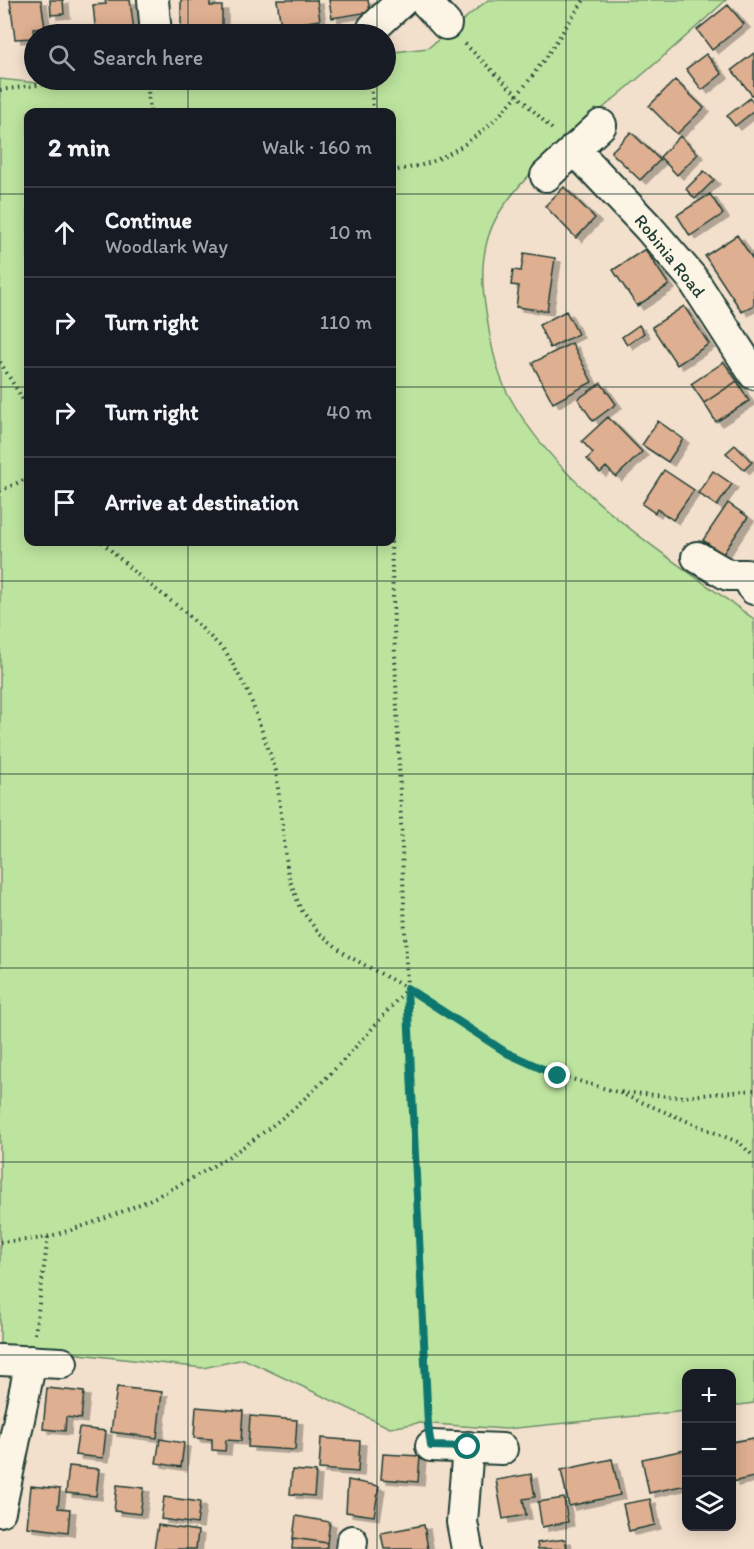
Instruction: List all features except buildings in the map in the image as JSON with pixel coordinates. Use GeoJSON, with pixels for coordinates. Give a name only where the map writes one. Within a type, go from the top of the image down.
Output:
{"type":"FeatureCollection","features":[{"type":"Feature","properties":{"kind":"street"},"geometry":{"type":"LineString","coordinates":[[153,0],[155,24]]}},
{"type":"Feature","properties":{"kind":"street"},"geometry":{"type":"LineString","coordinates":[[378,24],[403,0]]}},
{"type":"Feature","properties":{"kind":"street"},"geometry":{"type":"LineString","coordinates":[[424,0],[446,24]]}},
{"type":"Feature","properties":{"kind":"street"},"geometry":{"type":"LineString","coordinates":[[546,176],[601,125]]}},
{"type":"Feature","properties":{"kind":"street","name":"Robinia Road"},"geometry":{"type":"LineString","coordinates":[[574,149],[648,227],[692,278],[754,374]]}},
{"type":"Feature","properties":{"kind":"street"},"geometry":{"type":"LineString","coordinates":[[697,557],[728,575],[752,573]]}},
{"type":"Feature","properties":{"kind":"street"},"geometry":{"type":"LineString","coordinates":[[0,1360],[62,1363]]}},
{"type":"Feature","properties":{"kind":"street"},"geometry":{"type":"LineString","coordinates":[[0,1511],[31,1361]]}},
{"type":"Feature","properties":{"kind":"street"},"geometry":{"type":"LineString","coordinates":[[431,1446],[502,1449]]}},
{"type":"Feature","properties":{"kind":"street"},"geometry":{"type":"LineString","coordinates":[[467,1549],[462,1522],[468,1447]]}},
{"type":"Feature","properties":{"kind":"path"},"geometry":{"type":"LineString","coordinates":[[396,170],[426,164],[460,147],[517,97],[584,0]]}},
{"type":"Feature","properties":{"kind":"path"},"geometry":{"type":"LineString","coordinates":[[446,24],[517,97],[574,149]]}},
{"type":"Feature","properties":{"kind":"path"},"geometry":{"type":"LineString","coordinates":[[0,90],[24,87]]}},
{"type":"Feature","properties":{"kind":"path"},"geometry":{"type":"LineString","coordinates":[[148,90],[150,108]]}},
{"type":"Feature","properties":{"kind":"path"},"geometry":{"type":"LineString","coordinates":[[372,90],[373,108]]}},
{"type":"Feature","properties":{"kind":"path"},"geometry":{"type":"LineString","coordinates":[[0,362],[24,401]]}},
{"type":"Feature","properties":{"kind":"path"},"geometry":{"type":"LineString","coordinates":[[0,491],[24,480]]}},
{"type":"Feature","properties":{"kind":"path"},"geometry":{"type":"LineString","coordinates":[[106,546],[141,578],[184,611],[226,652],[249,694],[276,771],[288,875],[300,909],[318,932],[348,956],[407,988],[507,1053],[558,1076],[617,1092],[740,1143],[754,1157]]}},
{"type":"Feature","properties":{"kind":"path"},"geometry":{"type":"LineString","coordinates":[[391,546],[407,988],[428,1425],[431,1446]]}},
{"type":"Feature","properties":{"kind":"path"},"geometry":{"type":"LineString","coordinates":[[0,1242],[48,1237],[121,1212],[214,1167],[278,1121],[366,1037],[407,988]]}},
{"type":"Feature","properties":{"kind":"path"},"geometry":{"type":"LineString","coordinates":[[617,1092],[680,1097],[754,1090]]}},
{"type":"Feature","properties":{"kind":"path"},"geometry":{"type":"LineString","coordinates":[[31,1361],[48,1237]]}},
{"type":"Feature","properties":{"kind":"green space"},"geometry":{"type":"Polygon","coordinates":[[[488,0],[726,0],[566,140],[512,194],[489,234],[484,259],[483,285],[496,364],[508,394],[530,429],[557,462],[618,519],[754,619],[754,1403],[736,1405],[736,1369],[682,1369],[682,1411],[506,1429],[418,1423],[390,1428],[244,1359],[203,1368],[0,1345],[0,79],[24,82],[24,90],[396,90],[396,52],[428,48],[488,0]]]}},
{"type":"Feature","properties":{"kind":"route"},"geometry":{"type":"LineString","coordinates":[[468,1447],[431,1446],[428,1425],[407,988],[507,1053],[558,1076]]}}]}
